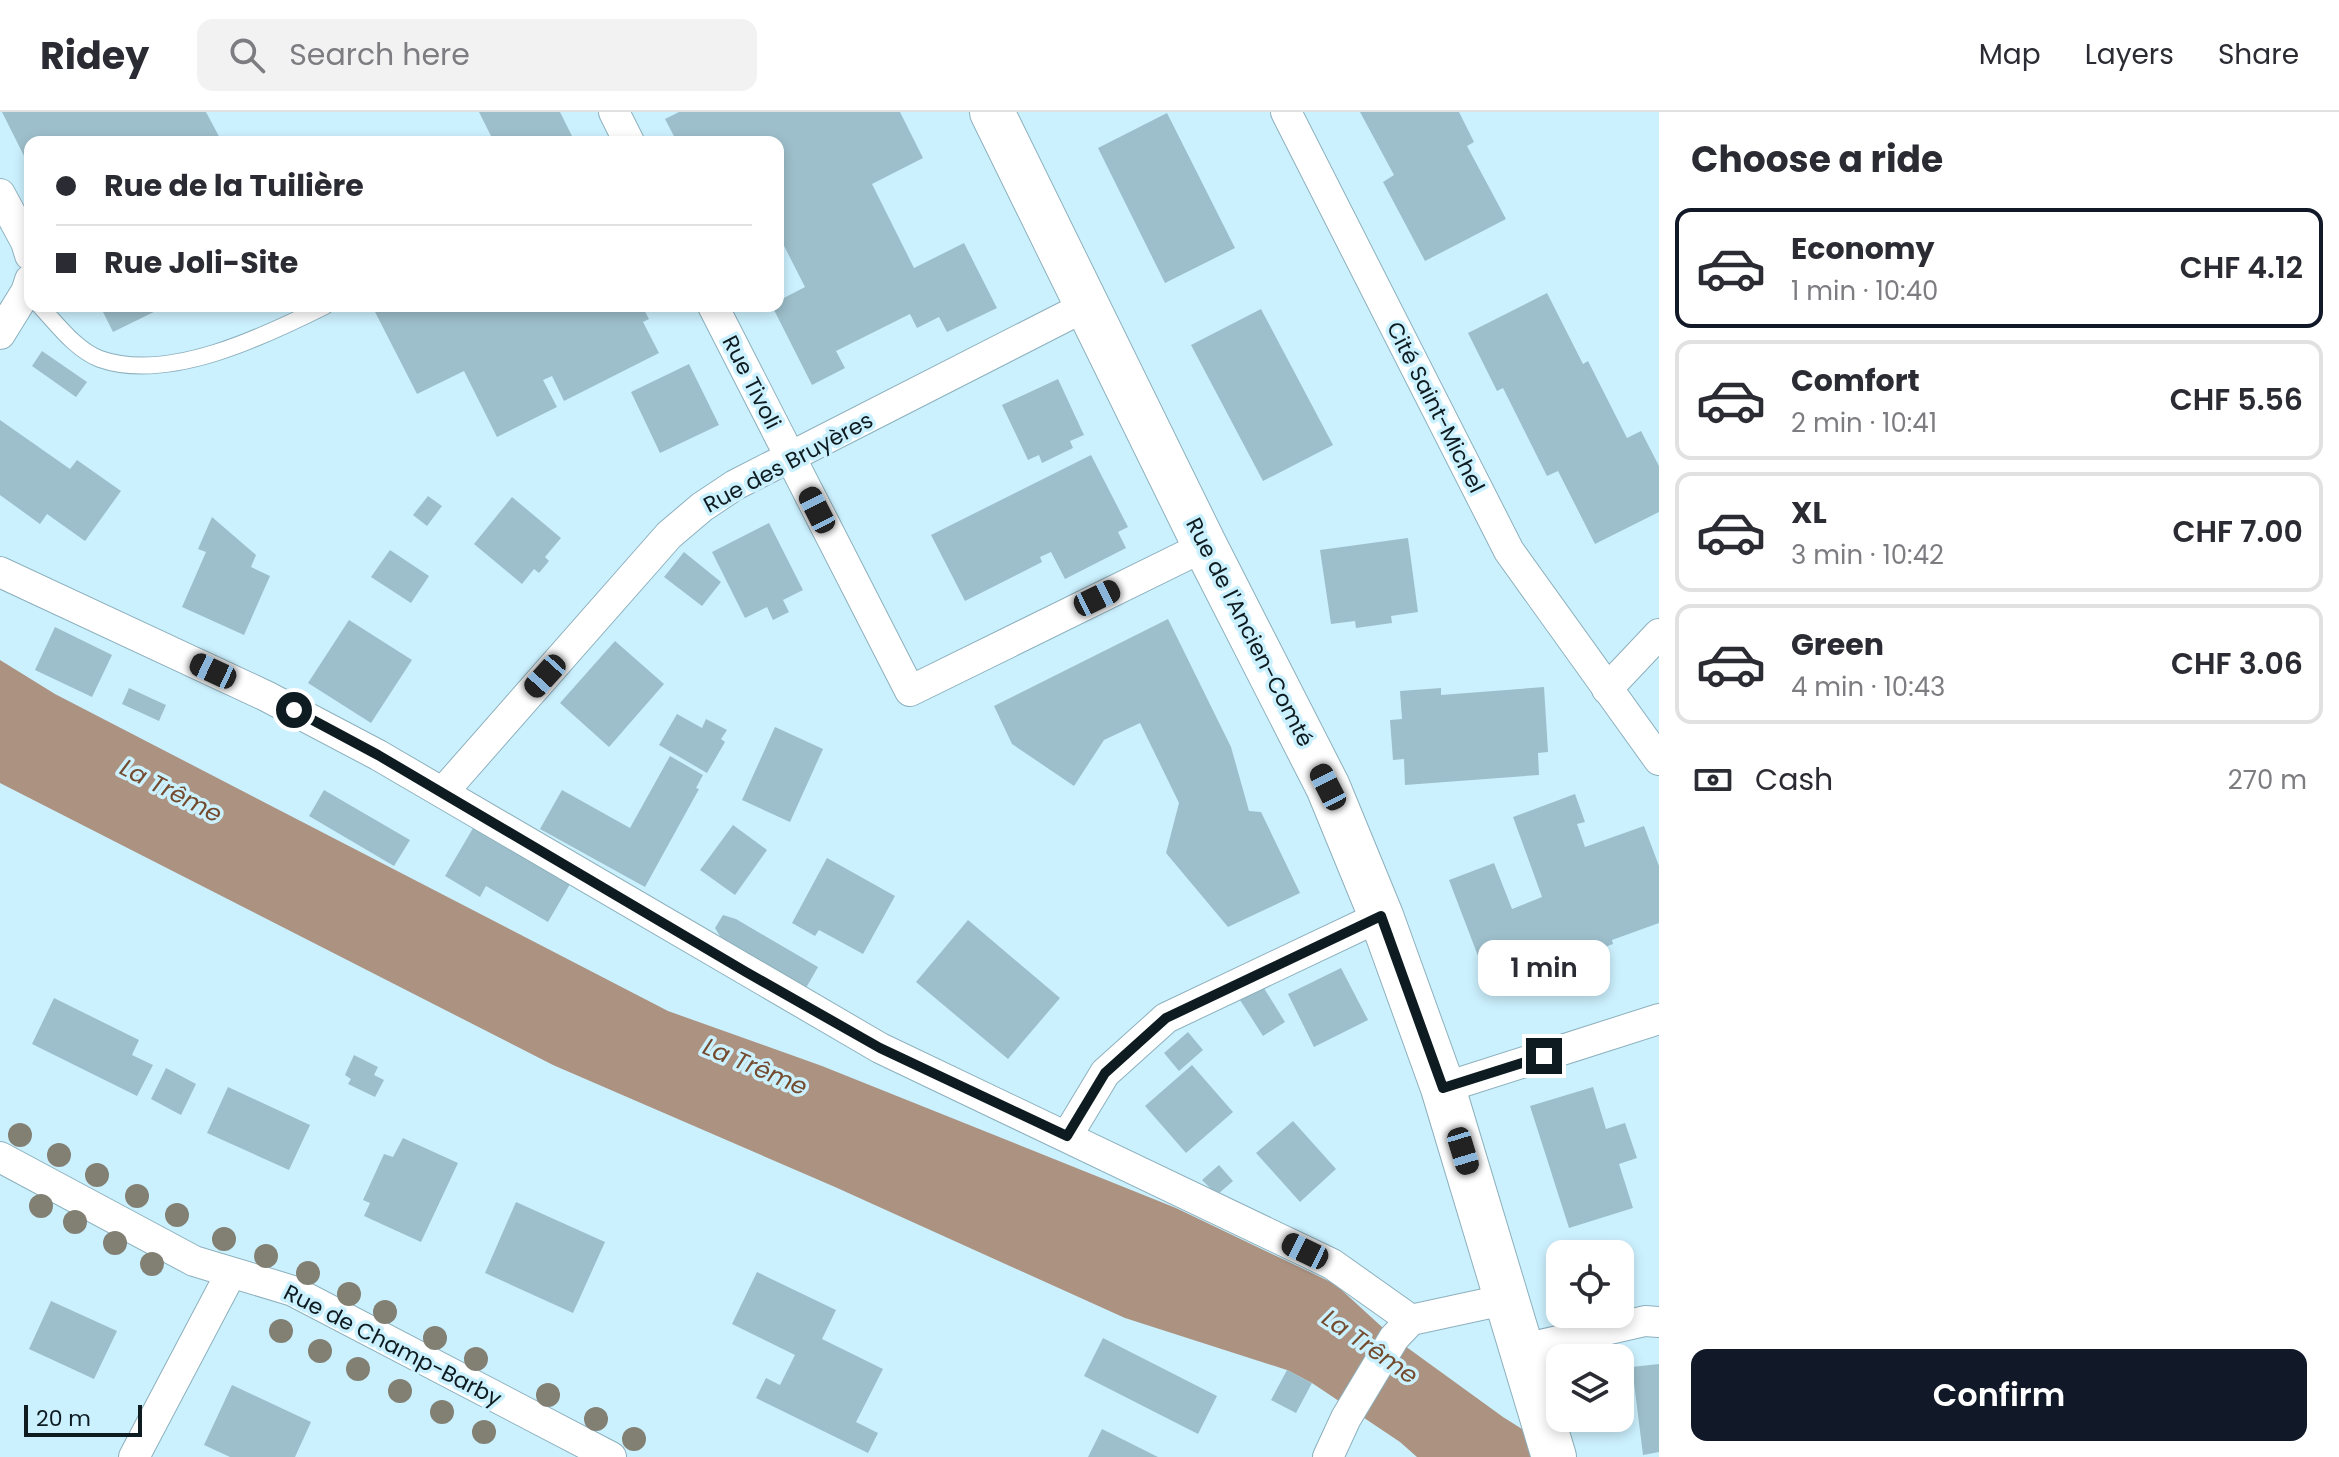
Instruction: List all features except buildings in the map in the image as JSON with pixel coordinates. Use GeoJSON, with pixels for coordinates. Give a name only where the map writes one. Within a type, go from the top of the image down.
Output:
{"type":"FeatureCollection","features":[{"type":"Feature","properties":{"kind":"main road","name":"Rue de l'Ancien-Comté"},"geometry":{"type":"LineString","coordinates":[[992,112],[1205,546],[1328,787],[1381,916],[1443,1088],[1552,1451]]}},
{"type":"Feature","properties":{"kind":"street"},"geometry":{"type":"LineString","coordinates":[[614,112],[626,136]]}},
{"type":"Feature","properties":{"kind":"street","name":"Cité Saint-Michel"},"geometry":{"type":"LineString","coordinates":[[1286,112],[1509,551],[1659,760]]}},
{"type":"Feature","properties":{"kind":"street"},"geometry":{"type":"LineString","coordinates":[[0,194],[24,238]]}},
{"type":"Feature","properties":{"kind":"street"},"geometry":{"type":"LineString","coordinates":[[0,334],[24,303]]}},
{"type":"Feature","properties":{"kind":"street","name":"Rue des Bruyères"},"geometry":{"type":"LineString","coordinates":[[443,792],[684,520],[735,485],[1088,305]]}},
{"type":"Feature","properties":{"kind":"street","name":"Rue Tivoli"},"geometry":{"type":"LineString","coordinates":[[716,312],[910,691],[1205,546]]}},
{"type":"Feature","properties":{"kind":"street"},"geometry":{"type":"LineString","coordinates":[[0,572],[266,696],[378,755],[880,1048],[1332,1264],[1402,1329]]}},
{"type":"Feature","properties":{"kind":"street"},"geometry":{"type":"LineString","coordinates":[[1607,689],[1659,634]]}},
{"type":"Feature","properties":{"kind":"street"},"geometry":{"type":"LineString","coordinates":[[1067,1136],[1105,1073],[1166,1018],[1381,916]]}},
{"type":"Feature","properties":{"kind":"street"},"geometry":{"type":"LineString","coordinates":[[1443,1088],[1659,1019]]}},
{"type":"Feature","properties":{"kind":"street","name":"Rue de Champ-Barby"},"geometry":{"type":"LineString","coordinates":[[0,1157],[194,1261],[293,1291],[611,1457]]}},
{"type":"Feature","properties":{"kind":"street"},"geometry":{"type":"LineString","coordinates":[[134,1457],[231,1273]]}},
{"type":"Feature","properties":{"kind":"street"},"geometry":{"type":"LineString","coordinates":[[1328,1457],[1346,1418],[1402,1329],[1508,1299]]}},
{"type":"Feature","properties":{"kind":"street"},"geometry":{"type":"LineString","coordinates":[[1523,1349],[1645,1321],[1659,1322]]}},
{"type":"Feature","properties":{"kind":"lane"},"geometry":{"type":"LineString","coordinates":[[49,312],[82,348],[99,359],[123,364],[155,365],[208,355],[261,338],[313,312]]}},
{"type":"Feature","properties":{"kind":"water","name":"La Trême"},"geometry":{"type":"Polygon","coordinates":[[[0,660],[55,694],[668,1011],[822,1066],[1176,1208],[1335,1284],[1394,1338],[1503,1417],[1567,1457],[1417,1457],[1400,1442],[1312,1383],[1287,1370],[1125,1318],[835,1187],[553,1065],[0,783],[0,660]]]}},
{"type":"Feature","properties":{"kind":"route"},"geometry":{"type":"LineString","coordinates":[[294,710],[378,755],[880,1048],[1067,1136],[1105,1073],[1166,1018],[1381,916],[1443,1088],[1544,1056]]}}]}
